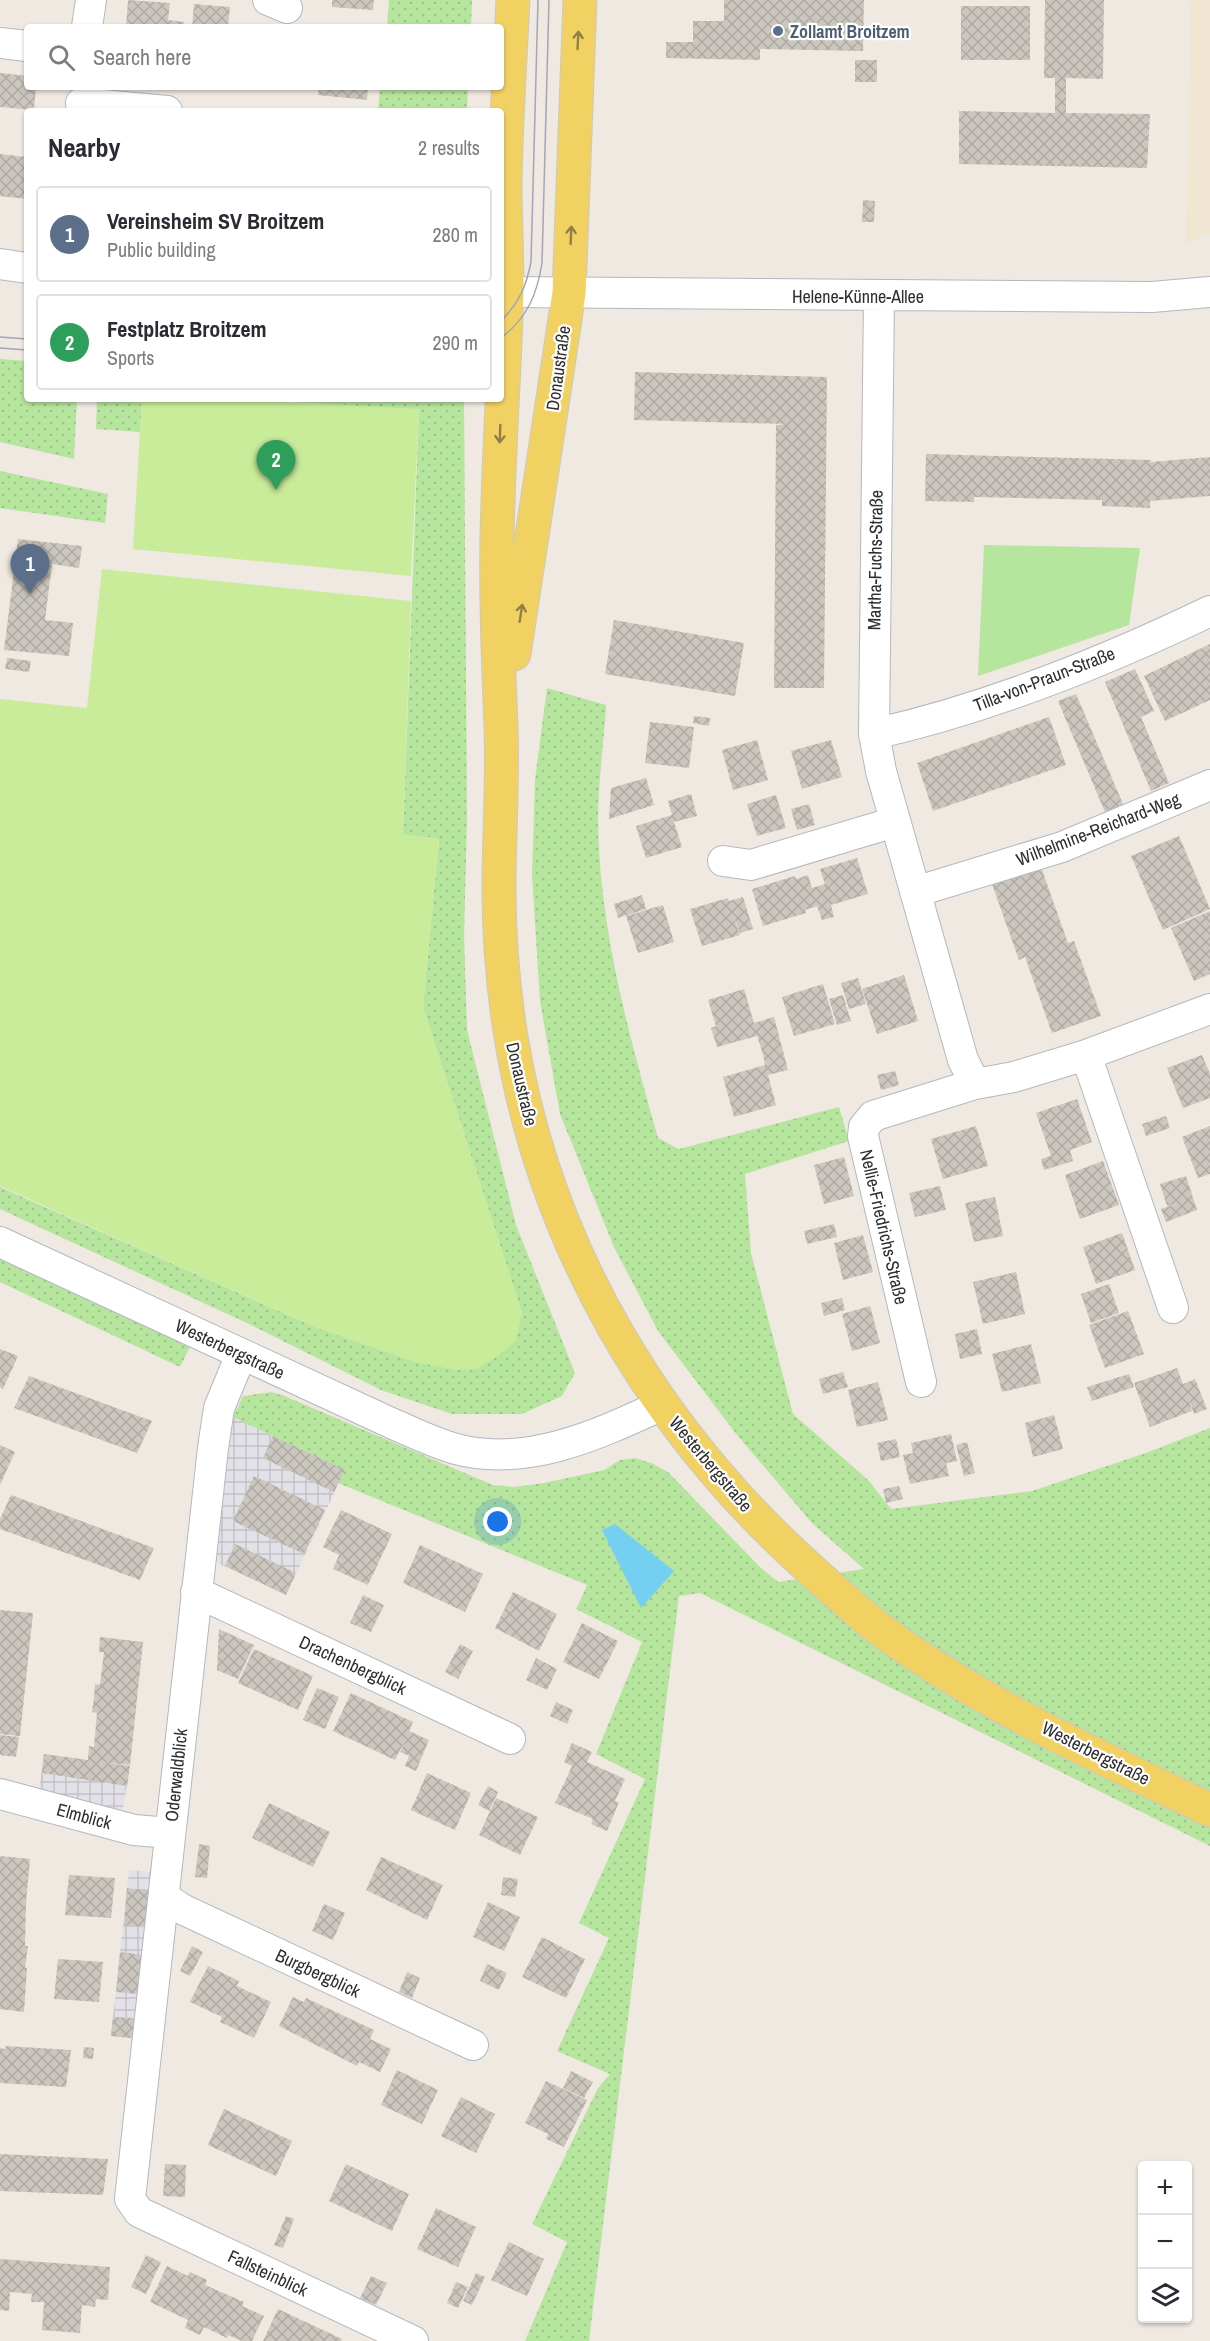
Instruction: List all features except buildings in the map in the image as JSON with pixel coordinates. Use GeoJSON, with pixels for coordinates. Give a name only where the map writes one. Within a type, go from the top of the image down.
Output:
{"type":"FeatureCollection","features":[{"type":"Feature","properties":{"kind":"main road","name":"Donaustraße"},"geometry":{"type":"LineString","coordinates":[[504,292],[507,127],[513,0]]}},
{"type":"Feature","properties":{"kind":"main road","name":"Donaustraße"},"geometry":{"type":"LineString","coordinates":[[501,733],[548,441],[569,293],[580,0]]}},
{"type":"Feature","properties":{"kind":"main road","name":"Donaustraße"},"geometry":{"type":"LineString","coordinates":[[501,402],[497,539],[501,733],[499,928],[504,991],[519,1082],[543,1165],[568,1237],[616,1336],[662,1405]]}},
{"type":"Feature","properties":{"kind":"main road","name":"Westerbergstraße"},"geometry":{"type":"LineString","coordinates":[[662,1405],[751,1513],[834,1590],[895,1640],[959,1682],[1117,1765],[1210,1810]]}},
{"type":"Feature","properties":{"kind":"street"},"geometry":{"type":"LineString","coordinates":[[87,24],[91,0]]}},
{"type":"Feature","properties":{"kind":"street"},"geometry":{"type":"LineString","coordinates":[[0,43],[24,46]]}},
{"type":"Feature","properties":{"kind":"street"},"geometry":{"type":"LineString","coordinates":[[82,100],[144,108]]}},
{"type":"Feature","properties":{"kind":"street"},"geometry":{"type":"LineString","coordinates":[[0,264],[24,268]]}},
{"type":"Feature","properties":{"kind":"street","name":"Helene-Künne-Allee"},"geometry":{"type":"LineString","coordinates":[[504,292],[1152,297],[1210,292]]}},
{"type":"Feature","properties":{"kind":"street","name":"Martha-Fuchs-Straße"},"geometry":{"type":"LineString","coordinates":[[879,296],[874,734],[895,822],[963,1060],[975,1084]]}},
{"type":"Feature","properties":{"kind":"street","name":"Tilla-von-Praun-Straße"},"geometry":{"type":"LineString","coordinates":[[874,734],[952,714],[1024,688],[1082,666],[1210,611]]}},
{"type":"Feature","properties":{"kind":"street","name":"Wilhelmine-Reichard-Weg"},"geometry":{"type":"LineString","coordinates":[[915,892],[1062,847],[1210,785]]}},
{"type":"Feature","properties":{"kind":"street"},"geometry":{"type":"LineString","coordinates":[[723,861],[751,865],[895,822]]}},
{"type":"Feature","properties":{"kind":"street","name":"Nellie-Friedrichs-Straße"},"geometry":{"type":"LineString","coordinates":[[921,1382],[863,1136],[864,1127],[873,1116],[975,1084],[1005,1079],[1086,1055],[1210,1009]]}},
{"type":"Feature","properties":{"kind":"street"},"geometry":{"type":"LineString","coordinates":[[1086,1055],[1173,1308]]}},
{"type":"Feature","properties":{"kind":"street","name":"Westerbergstraße"},"geometry":{"type":"LineString","coordinates":[[0,1242],[241,1355],[419,1435],[456,1449],[482,1454],[509,1455],[536,1451],[584,1439],[662,1405]]}},
{"type":"Feature","properties":{"kind":"street","name":"Oderwaldblick"},"geometry":{"type":"LineString","coordinates":[[130,2199],[196,1592],[219,1408],[241,1355]]}},
{"type":"Feature","properties":{"kind":"street","name":"Drachenbergblick"},"geometry":{"type":"LineString","coordinates":[[196,1592],[510,1739]]}},
{"type":"Feature","properties":{"kind":"street","name":"Elmblick"},"geometry":{"type":"LineString","coordinates":[[0,1794],[134,1830],[170,1833]]}},
{"type":"Feature","properties":{"kind":"street","name":"Burgbergblick"},"geometry":{"type":"LineString","coordinates":[[164,1897],[182,1909],[473,2046]]}},
{"type":"Feature","properties":{"kind":"street","name":"Fallsteinblick"},"geometry":{"type":"LineString","coordinates":[[130,2199],[139,2212],[413,2341]]}},
{"type":"Feature","properties":{"kind":"shaded area"},"geometry":{"type":"Polygon","coordinates":[[[1191,0],[1210,0],[1210,234],[1186,244],[1191,0]]]}},
{"type":"Feature","properties":{"kind":"shaded area"},"geometry":{"type":"Polygon","coordinates":[[[219,1410],[345,1470],[286,1595],[200,1555],[219,1410]]]}},
{"type":"Feature","properties":{"kind":"shaded area"},"geometry":{"type":"Polygon","coordinates":[[[44,1754],[130,1766],[120,1826],[37,1804],[44,1754]]]}},
{"type":"Feature","properties":{"kind":"shaded area"},"geometry":{"type":"Polygon","coordinates":[[[129,1870],[166,1873],[148,2040],[111,2036],[129,1870]]]}},
{"type":"Feature","properties":{"kind":"green space"},"geometry":{"type":"Polygon","coordinates":[[[389,0],[472,0],[471,24],[387,24],[389,0]]]}},
{"type":"Feature","properties":{"kind":"green space"},"geometry":{"type":"Polygon","coordinates":[[[380,90],[468,90],[467,108],[378,108],[380,90]]]}},
{"type":"Feature","properties":{"kind":"green space"},"geometry":{"type":"Polygon","coordinates":[[[0,359],[24,361],[24,402],[77,402],[74,459],[0,442],[0,359]]]}},
{"type":"Feature","properties":{"kind":"green space"},"geometry":{"type":"Polygon","coordinates":[[[97,402],[142,402],[140,432],[96,429],[97,402]]]}},
{"type":"Feature","properties":{"kind":"green space"},"geometry":{"type":"Polygon","coordinates":[[[142,402],[284,402],[419,409],[411,576],[133,549],[142,402]]]}},
{"type":"Feature","properties":{"kind":"green space"},"geometry":{"type":"Polygon","coordinates":[[[292,402],[464,402],[467,817],[464,936],[467,1030],[516,1225],[575,1373],[562,1396],[522,1414],[452,1414],[381,1390],[249,1324],[0,1209],[0,1187],[315,1327],[416,1362],[522,1313],[423,1007],[439,839],[403,835],[419,410],[292,402]]]}},
{"type":"Feature","properties":{"kind":"green space"},"geometry":{"type":"Polygon","coordinates":[[[0,471],[108,494],[105,523],[0,508],[0,471]]]}},
{"type":"Feature","properties":{"kind":"green space"},"geometry":{"type":"Polygon","coordinates":[[[984,545],[1140,548],[1129,625],[978,676],[984,545]]]}},
{"type":"Feature","properties":{"kind":"green space"},"geometry":{"type":"Polygon","coordinates":[[[102,569],[411,601],[403,835],[439,838],[423,1007],[522,1313],[516,1341],[497,1357],[476,1369],[456,1370],[416,1362],[315,1327],[0,1186],[0,699],[87,708],[102,569]]]}},
{"type":"Feature","properties":{"kind":"green space"},"geometry":{"type":"Polygon","coordinates":[[[547,688],[606,705],[598,820],[604,901],[618,981],[658,1138],[679,1149],[839,1107],[849,1141],[745,1174],[751,1253],[793,1414],[868,1480],[891,1509],[1032,1491],[1146,1453],[1210,1428],[1210,1846],[700,1593],[679,1596],[589,2341],[525,2341],[567,2242],[532,2224],[598,2088],[610,2074],[557,2051],[609,1938],[579,1923],[645,1779],[596,1754],[642,1642],[576,1609],[587,1585],[338,1483],[344,1470],[233,1417],[243,1396],[271,1392],[493,1485],[514,1487],[544,1483],[604,1470],[620,1460],[635,1458],[668,1472],[760,1567],[778,1582],[864,1569],[812,1523],[737,1435],[658,1331],[614,1247],[560,1114],[540,1001],[532,875],[535,780],[547,688]]]}},
{"type":"Feature","properties":{"kind":"green space"},"geometry":{"type":"Polygon","coordinates":[[[0,1259],[190,1347],[180,1367],[0,1282],[0,1259]]]}},
{"type":"Feature","properties":{"kind":"water"},"geometry":{"type":"Polygon","coordinates":[[[615,1524],[674,1571],[641,1608],[602,1530],[615,1524]]]}},
{"type":"Feature","properties":{"kind":"tram line"},"geometry":{"type":"LineString","coordinates":[[504,318],[521,294],[531,262],[538,0]]}},
{"type":"Feature","properties":{"kind":"tram line"},"geometry":{"type":"LineString","coordinates":[[504,335],[518,322],[534,296],[542,263],[549,0]]}},
{"type":"Feature","properties":{"kind":"tram line"},"geometry":{"type":"LineString","coordinates":[[0,337],[24,339]]}},
{"type":"Feature","properties":{"kind":"tram line"},"geometry":{"type":"LineString","coordinates":[[0,348],[24,350]]}},
{"type":"Feature","properties":{"kind":"place","name":"Zollamt Broitzem"},"geometry":{"type":"Point","coordinates":[778,31]}},
{"type":"Feature","properties":{"kind":"place","name":"Festplatz Broitzem"},"geometry":{"type":"Point","coordinates":[276,490]}},
{"type":"Feature","properties":{"kind":"place","name":"Vereinsheim SV Broitzem"},"geometry":{"type":"Point","coordinates":[30,594]}}]}
